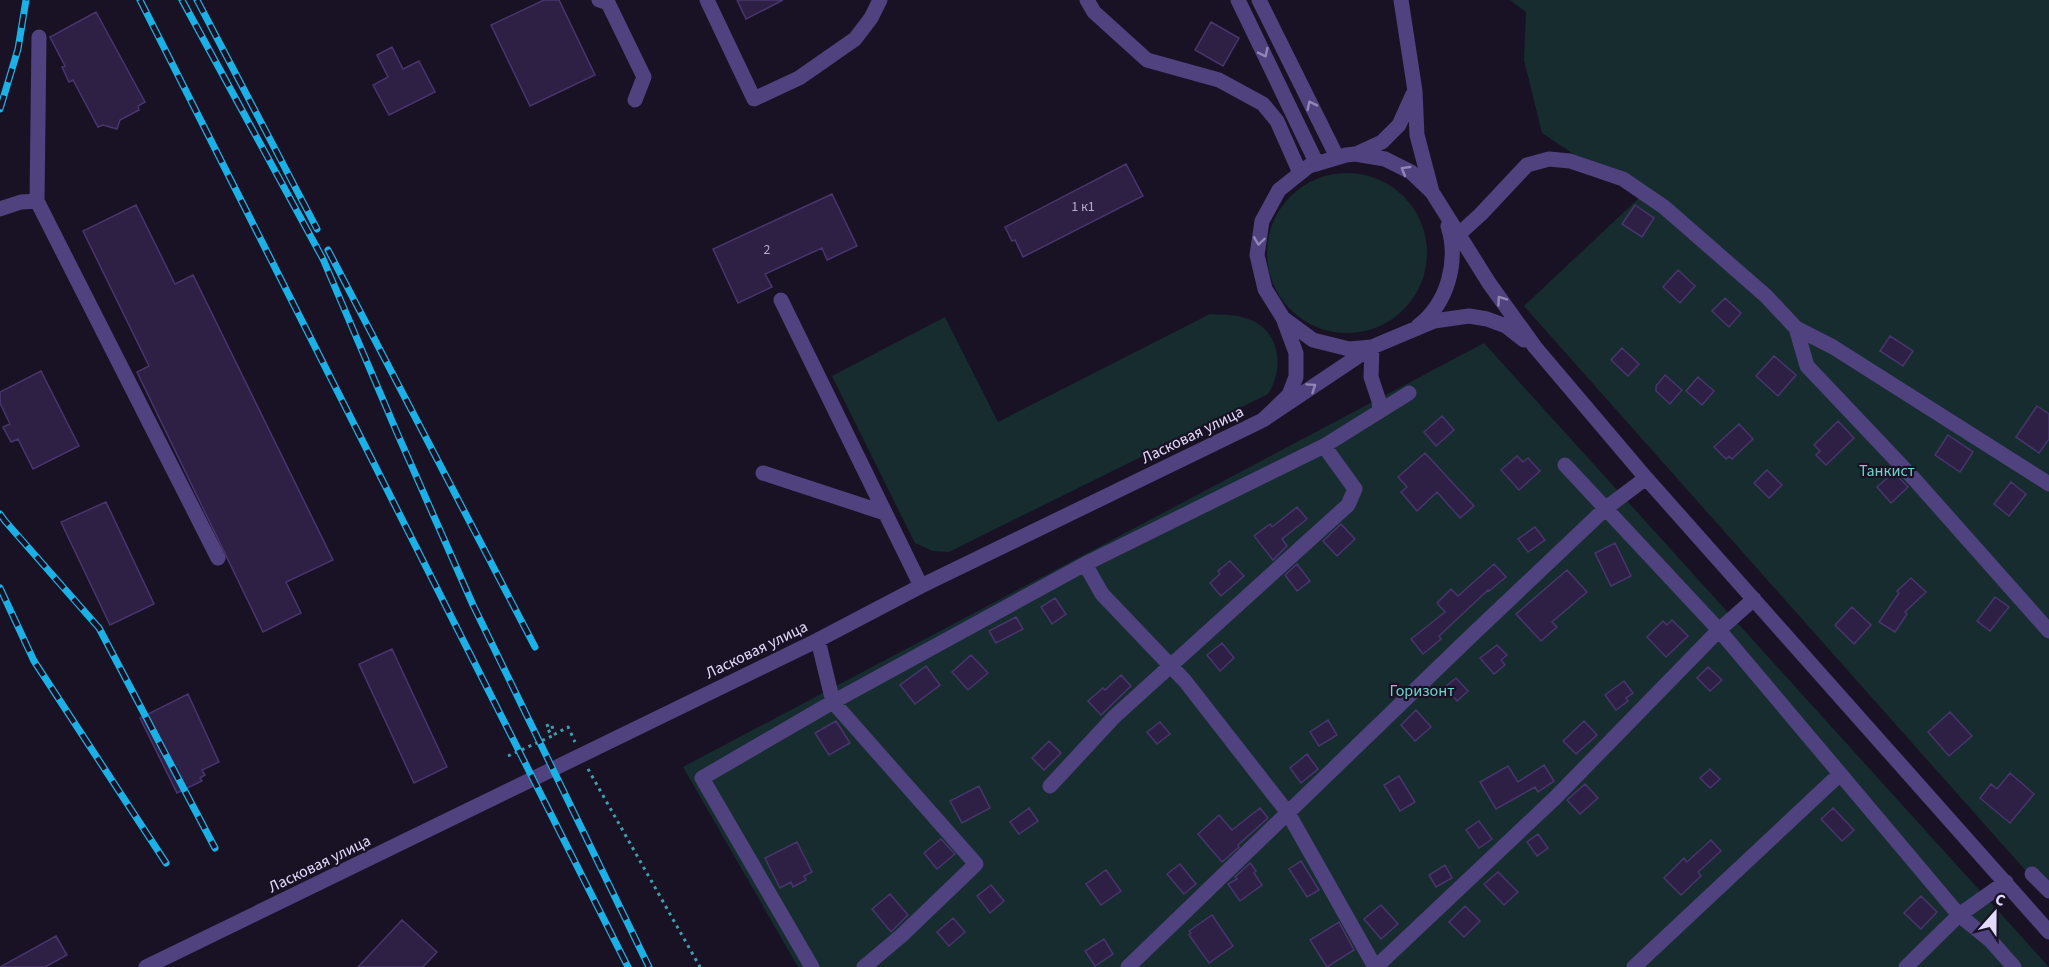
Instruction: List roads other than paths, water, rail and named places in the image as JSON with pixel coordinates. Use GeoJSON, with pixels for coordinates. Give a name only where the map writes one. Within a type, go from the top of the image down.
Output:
{"type":"FeatureCollection","features":[{"type":"Feature","properties":{"kind":"street"},"geometry":{"type":"LineString","coordinates":[[599,0],[608,3],[644,77],[635,100]]}},
{"type":"Feature","properties":{"kind":"street"},"geometry":{"type":"LineString","coordinates":[[707,0],[754,99],[799,78],[855,39],[871,18],[880,0]]}},
{"type":"Feature","properties":{"kind":"street"},"geometry":{"type":"LineString","coordinates":[[1087,0],[1094,12],[1147,60],[1219,80],[1263,104],[1277,121],[1300,174]]}},
{"type":"Feature","properties":{"kind":"street"},"geometry":{"type":"LineString","coordinates":[[1238,0],[1317,164]]}},
{"type":"Feature","properties":{"kind":"street"},"geometry":{"type":"LineString","coordinates":[[1259,0],[1337,157]]}},
{"type":"Feature","properties":{"kind":"street"},"geometry":{"type":"LineString","coordinates":[[1401,0],[1415,91],[1418,135],[1432,192]]}},
{"type":"Feature","properties":{"kind":"street"},"geometry":{"type":"LineString","coordinates":[[39,37],[37,201],[218,558]]}},
{"type":"Feature","properties":{"kind":"street"},"geometry":{"type":"LineString","coordinates":[[1263,420],[1289,395],[1296,377],[1296,353],[1283,318],[1265,289],[1257,255],[1262,221],[1279,190],[1309,166],[1355,154],[1382,142],[1399,125],[1415,91]]}},
{"type":"Feature","properties":{"kind":"street"},"geometry":{"type":"LineString","coordinates":[[1355,154],[1384,159],[1411,172],[1432,192],[1489,283],[1535,348],[1646,478],[2049,932]]}},
{"type":"Feature","properties":{"kind":"street"},"geometry":{"type":"LineString","coordinates":[[1458,234],[1481,214],[1527,165],[1549,159],[1570,161],[1623,179],[1664,207],[1766,296],[1796,327],[1833,347],[2049,483]]}},
{"type":"Feature","properties":{"kind":"street"},"geometry":{"type":"LineString","coordinates":[[0,209],[21,202],[37,201]]}},
{"type":"Feature","properties":{"kind":"street"},"geometry":{"type":"LineString","coordinates":[[1411,331],[1426,320],[1443,296],[1452,269],[1452,240],[1444,212]]}},
{"type":"Feature","properties":{"kind":"street"},"geometry":{"type":"LineString","coordinates":[[781,300],[921,586]]}},
{"type":"Feature","properties":{"kind":"street"},"geometry":{"type":"LineString","coordinates":[[1283,318],[1313,340],[1349,349],[1372,347],[1434,321],[1469,316],[1487,319],[1506,326],[1535,348]]}},
{"type":"Feature","properties":{"kind":"street"},"geometry":{"type":"LineString","coordinates":[[1796,327],[1807,366],[1915,480],[2049,631]]}},
{"type":"Feature","properties":{"kind":"street"},"geometry":{"type":"LineString","coordinates":[[1372,347],[1371,376],[1380,411]]}},
{"type":"Feature","properties":{"kind":"street","name":"Ласковая улица"},"geometry":{"type":"LineString","coordinates":[[146,967],[818,640],[921,586],[1263,420],[1372,347]]}},
{"type":"Feature","properties":{"kind":"street"},"geometry":{"type":"LineString","coordinates":[[812,967],[702,778],[833,702],[1085,564],[1324,446],[1409,393]]}},
{"type":"Feature","properties":{"kind":"street"},"geometry":{"type":"LineString","coordinates":[[1050,786],[1114,717],[1348,505],[1355,489],[1324,446]]}},
{"type":"Feature","properties":{"kind":"street"},"geometry":{"type":"LineString","coordinates":[[1565,465],[1719,630],[1959,915],[1991,941],[2014,967]]}},
{"type":"Feature","properties":{"kind":"street"},"geometry":{"type":"LineString","coordinates":[[763,473],[885,513]]}},
{"type":"Feature","properties":{"kind":"street"},"geometry":{"type":"LineString","coordinates":[[1128,967],[1606,508],[1646,478]]}},
{"type":"Feature","properties":{"kind":"street"},"geometry":{"type":"LineString","coordinates":[[1085,564],[1102,594],[1185,681],[1288,813],[1376,967],[1555,798],[1719,630],[1754,599]]}},
{"type":"Feature","properties":{"kind":"street"},"geometry":{"type":"LineString","coordinates":[[818,640],[833,702],[976,864],[901,936],[864,967]]}},
{"type":"Feature","properties":{"kind":"street"},"geometry":{"type":"LineString","coordinates":[[1634,967],[1840,774]]}},
{"type":"Feature","properties":{"kind":"street"},"geometry":{"type":"LineString","coordinates":[[2032,874],[2049,891]]}},
{"type":"Feature","properties":{"kind":"street"},"geometry":{"type":"LineString","coordinates":[[1906,967],[1959,915],[2006,882]]}},
{"type":"Feature","properties":{"kind":"railway"},"geometry":{"type":"LineString","coordinates":[[0,109],[18,49],[26,0]]}},
{"type":"Feature","properties":{"kind":"railway"},"geometry":{"type":"LineString","coordinates":[[140,0],[628,967]]}},
{"type":"Feature","properties":{"kind":"railway"},"geometry":{"type":"LineString","coordinates":[[182,0],[323,259],[473,605],[649,967]]}},
{"type":"Feature","properties":{"kind":"railway"},"geometry":{"type":"LineString","coordinates":[[197,0],[317,229]]}},
{"type":"Feature","properties":{"kind":"railway"},"geometry":{"type":"LineString","coordinates":[[328,250],[535,647]]}},
{"type":"Feature","properties":{"kind":"railway"},"geometry":{"type":"LineString","coordinates":[[0,514],[99,628],[215,848]]}},
{"type":"Feature","properties":{"kind":"railway"},"geometry":{"type":"LineString","coordinates":[[0,588],[34,661],[166,863]]}},
{"type":"Feature","properties":{"kind":"park label","name":"Танкист"},"geometry":{"type":"Point","coordinates":[1887,470]}},
{"type":"Feature","properties":{"kind":"park label","name":"Горизонт"},"geometry":{"type":"Point","coordinates":[1422,690]}}]}
